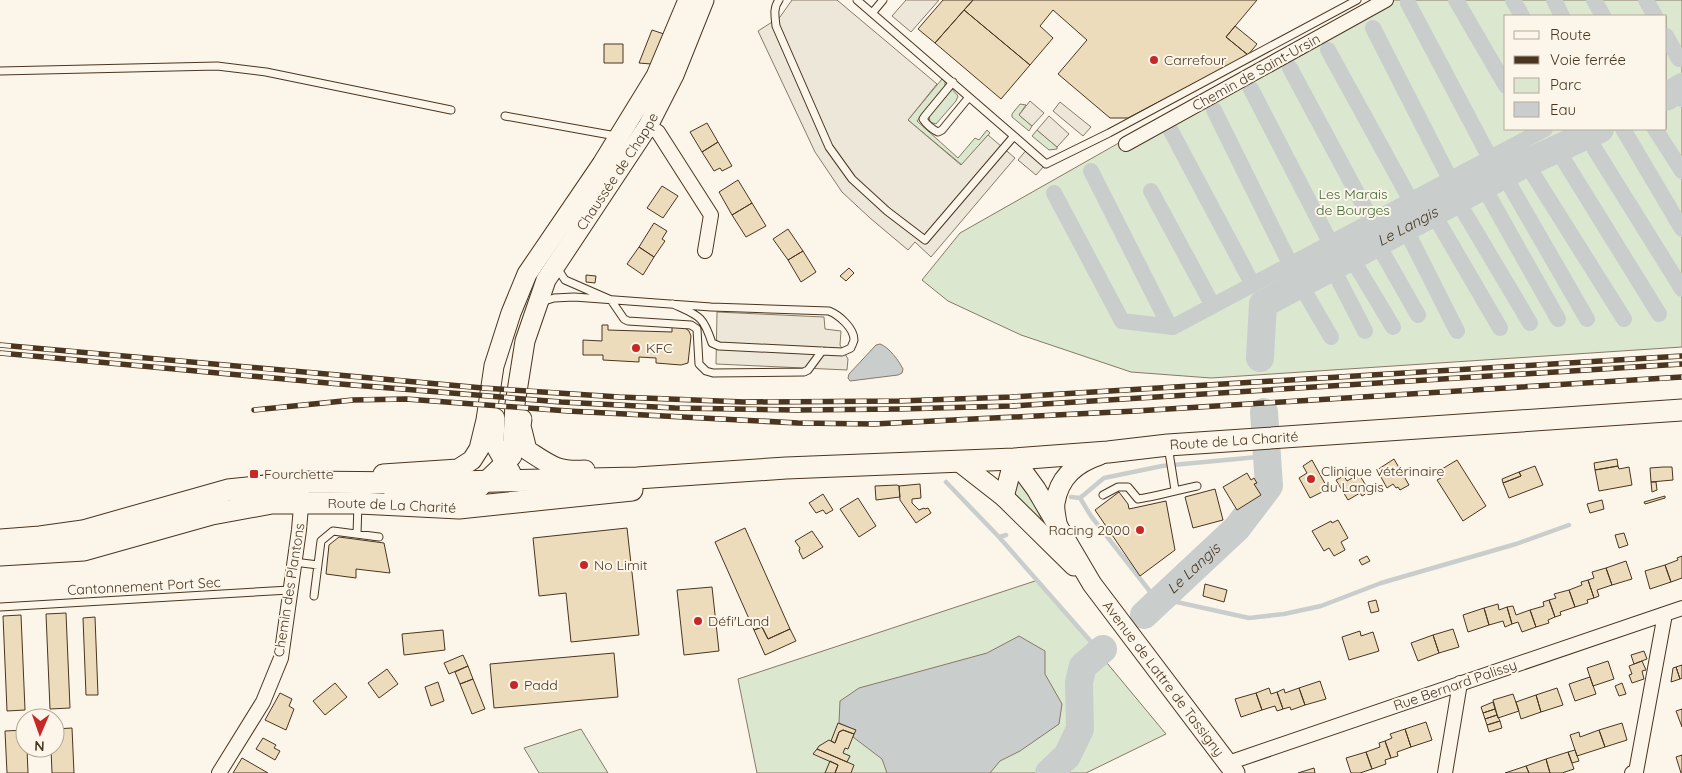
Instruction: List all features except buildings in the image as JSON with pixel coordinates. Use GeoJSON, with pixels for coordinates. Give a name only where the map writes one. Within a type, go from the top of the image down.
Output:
{"type":"FeatureCollection","features":[{"type":"Feature","properties":{"kind":"main road","name":"Chaussée de Chappe"},"geometry":{"type":"LineString","coordinates":[[302,492],[458,469],[472,460],[479,449],[486,420],[494,366],[526,274],[602,164],[656,76],[688,0]]}},
{"type":"Feature","properties":{"kind":"main road","name":"Chaussée de Chappe"},"geometry":{"type":"LineString","coordinates":[[510,472],[515,404],[525,341],[546,280],[648,126],[674,75],[704,0]]}},
{"type":"Feature","properties":{"kind":"main road","name":"Chaussée de Chappe"},"geometry":{"type":"LineString","coordinates":[[510,472],[494,443],[495,402],[500,355],[511,313]]}},
{"type":"Feature","properties":{"kind":"main road","name":"Chaussée de Chappe"},"geometry":{"type":"LineString","coordinates":[[525,341],[521,426],[528,450],[548,464],[568,471],[747,464],[786,468]]}},
{"type":"Feature","properties":{"kind":"main road","name":"Route de La Charité"},"geometry":{"type":"LineString","coordinates":[[0,540],[82,531],[228,490],[302,492],[412,483],[487,481],[510,472],[637,478],[786,468],[1014,459],[1108,452],[1169,452],[1246,439],[1682,410]]}},
{"type":"Feature","properties":{"kind":"main road","name":"Avenue de Lattre de Tassigny"},"geometry":{"type":"LineString","coordinates":[[1057,526],[1054,504],[1063,481],[1078,464],[1108,452]]}},
{"type":"Feature","properties":{"kind":"main road"},"geometry":{"type":"LineString","coordinates":[[1004,497],[1014,459]]}},
{"type":"Feature","properties":{"kind":"main road","name":"Avenue de Lattre de Tassigny"},"geometry":{"type":"LineString","coordinates":[[1014,459],[1036,489],[1092,584],[1232,768]]}},
{"type":"Feature","properties":{"kind":"main road","name":"Avenue de Lattre de Tassigny"},"geometry":{"type":"LineString","coordinates":[[958,461],[1004,497],[1092,584]]}},
{"type":"Feature","properties":{"kind":"main road","name":"Route de La Charité"},"geometry":{"type":"LineString","coordinates":[[0,556],[84,550],[212,514],[272,503],[302,492],[358,503],[459,508],[741,479],[786,468]]}},
{"type":"Feature","properties":{"kind":"main road"},"geometry":{"type":"LineString","coordinates":[[510,472],[552,499]]}},
{"type":"Feature","properties":{"kind":"main road"},"geometry":{"type":"LineString","coordinates":[[358,503],[479,488],[487,481]]}},
{"type":"Feature","properties":{"kind":"street","name":"Chemin de Saint-Ursin"},"geometry":{"type":"LineString","coordinates":[[1126,144],[1386,0]]}},
{"type":"Feature","properties":{"kind":"street"},"geometry":{"type":"LineString","coordinates":[[648,126],[658,132],[710,215],[705,250]]}},
{"type":"Feature","properties":{"kind":"street","name":"Chemin des Plantons"},"geometry":{"type":"LineString","coordinates":[[219,773],[263,702],[281,658],[302,492]]}},
{"type":"Feature","properties":{"kind":"street","name":"Rue Bernard Palissy"},"geometry":{"type":"LineString","coordinates":[[1232,768],[1460,683],[1682,608]]}},
{"type":"Feature","properties":{"kind":"street"},"geometry":{"type":"LineString","coordinates":[[1632,773],[1636,772],[1665,614]]}},
{"type":"Feature","properties":{"kind":"street"},"geometry":{"type":"LineString","coordinates":[[1445,773],[1460,683]]}},
{"type":"Feature","properties":{"kind":"lane"},"geometry":{"type":"LineString","coordinates":[[857,0],[1046,164],[1109,133],[1357,0]]}},
{"type":"Feature","properties":{"kind":"lane"},"geometry":{"type":"LineString","coordinates":[[873,12],[883,0]]}},
{"type":"Feature","properties":{"kind":"lane"},"geometry":{"type":"LineString","coordinates":[[776,1],[774,11],[776,26],[829,147],[852,179],[887,211],[925,240],[1014,136]]}},
{"type":"Feature","properties":{"kind":"lane"},"geometry":{"type":"LineString","coordinates":[[0,72],[216,66],[266,72],[452,110]]}},
{"type":"Feature","properties":{"kind":"lane"},"geometry":{"type":"LineString","coordinates":[[953,82],[925,116],[925,122],[935,131],[942,130],[969,97]]}},
{"type":"Feature","properties":{"kind":"lane"},"geometry":{"type":"LineString","coordinates":[[505,116],[619,137]]}},
{"type":"Feature","properties":{"kind":"lane"},"geometry":{"type":"LineString","coordinates":[[632,116],[648,126]]}},
{"type":"Feature","properties":{"kind":"lane"},"geometry":{"type":"LineString","coordinates":[[555,266],[565,280],[611,300],[624,319],[628,321],[691,325],[696,329],[699,364],[706,371],[713,373],[804,372],[808,370],[822,351]]}},
{"type":"Feature","properties":{"kind":"lane"},"geometry":{"type":"LineString","coordinates":[[538,303],[554,298],[574,297],[673,304],[829,311],[837,314],[852,332],[854,340],[851,348],[842,352],[719,346],[712,343],[699,316],[673,304]]}},
{"type":"Feature","properties":{"kind":"lane"},"geometry":{"type":"LineString","coordinates":[[1169,452],[1175,490]]}},
{"type":"Feature","properties":{"kind":"lane"},"geometry":{"type":"LineString","coordinates":[[1103,495],[1118,487],[1128,487],[1138,499],[1197,486]]}},
{"type":"Feature","properties":{"kind":"lane"},"geometry":{"type":"LineString","coordinates":[[357,534],[358,503]]}},
{"type":"Feature","properties":{"kind":"lane"},"geometry":{"type":"LineString","coordinates":[[314,596],[322,541],[333,531],[379,537]]}},
{"type":"Feature","properties":{"kind":"lane"},"geometry":{"type":"LineString","coordinates":[[294,562],[318,565]]}},
{"type":"Feature","properties":{"kind":"lane","name":"Cantonnement Port Sec"},"geometry":{"type":"LineString","coordinates":[[0,607],[290,590]]}},
{"type":"Feature","properties":{"kind":"green space","name":"Les Marais de Bourges"},"geometry":{"type":"Polygon","coordinates":[[[1371,0],[1682,0],[1682,347],[1211,378],[1131,372],[1021,335],[948,301],[922,280],[960,233],[1371,0]]]}},
{"type":"Feature","properties":{"kind":"green space"},"geometry":{"type":"Polygon","coordinates":[[[942,79],[945,81],[945,86],[917,121],[958,158],[975,138],[979,140],[987,130],[990,133],[962,165],[908,120],[942,79]]]}},
{"type":"Feature","properties":{"kind":"green space"},"geometry":{"type":"Polygon","coordinates":[[[952,89],[958,96],[956,101],[936,124],[930,122],[929,116],[952,89]]]}},
{"type":"Feature","properties":{"kind":"green space"},"geometry":{"type":"Polygon","coordinates":[[[1020,104],[1026,105],[1019,115],[1032,126],[1029,131],[1012,117],[1012,114],[1020,104]]]}},
{"type":"Feature","properties":{"kind":"green space"},"geometry":{"type":"Polygon","coordinates":[[[1037,130],[1057,149],[1049,150],[1032,136],[1037,130]]]}},
{"type":"Feature","properties":{"kind":"green space"},"geometry":{"type":"Polygon","coordinates":[[[1022,479],[1041,518],[1039,521],[1014,494],[1015,481],[1022,479]]]}},
{"type":"Feature","properties":{"kind":"green space"},"geometry":{"type":"Polygon","coordinates":[[[1038,580],[1166,734],[1086,773],[757,773],[738,679],[1038,580]]]}},
{"type":"Feature","properties":{"kind":"green space"},"geometry":{"type":"Polygon","coordinates":[[[581,729],[608,773],[539,773],[524,748],[581,729]]]}},
{"type":"Feature","properties":{"kind":"shaded area"},"geometry":{"type":"Polygon","coordinates":[[[792,0],[837,0],[937,84],[908,120],[961,165],[988,135],[1015,158],[931,257],[915,242],[908,250],[870,218],[842,192],[815,152],[758,31],[780,17],[792,0]]]}},
{"type":"Feature","properties":{"kind":"shaded area"},"geometry":{"type":"Polygon","coordinates":[[[906,0],[939,0],[911,32],[892,16],[906,0]]]}},
{"type":"Feature","properties":{"kind":"shaded area"},"geometry":{"type":"Polygon","coordinates":[[[1030,101],[1044,113],[1032,126],[1019,115],[1030,101]]]}},
{"type":"Feature","properties":{"kind":"shaded area"},"geometry":{"type":"Polygon","coordinates":[[[1060,102],[1091,127],[1083,136],[1053,111],[1060,102]]]}},
{"type":"Feature","properties":{"kind":"shaded area"},"geometry":{"type":"Polygon","coordinates":[[[1049,116],[1069,134],[1057,147],[1037,130],[1049,116]]]}},
{"type":"Feature","properties":{"kind":"shaded area"},"geometry":{"type":"Polygon","coordinates":[[[1028,148],[1046,164],[1036,175],[1018,160],[1028,148]]]}},
{"type":"Feature","properties":{"kind":"shaded area"},"geometry":{"type":"Polygon","coordinates":[[[717,312],[824,317],[825,329],[841,331],[840,345],[848,359],[847,370],[716,364],[717,312]]]}},
{"type":"Feature","properties":{"kind":"water"},"geometry":{"type":"Polygon","coordinates":[[[880,344],[887,348],[896,358],[903,369],[902,373],[850,381],[848,378],[849,374],[876,345],[880,344]]]}},
{"type":"Feature","properties":{"kind":"water"},"geometry":{"type":"Polygon","coordinates":[[[1019,636],[1045,651],[1045,674],[1062,704],[1059,724],[1020,751],[1000,761],[990,773],[887,773],[882,759],[853,737],[855,730],[839,723],[840,701],[859,688],[987,653],[1019,636]]]}},
{"type":"Feature","properties":{"kind":"waterway"},"geometry":{"type":"LineString","coordinates":[[1456,0],[1504,83]]}},
{"type":"Feature","properties":{"kind":"waterway"},"geometry":{"type":"LineString","coordinates":[[1513,0],[1521,15]]}},
{"type":"Feature","properties":{"kind":"waterway"},"geometry":{"type":"LineString","coordinates":[[1554,0],[1562,15]]}},
{"type":"Feature","properties":{"kind":"waterway"},"geometry":{"type":"LineString","coordinates":[[1594,0],[1602,15]]}},
{"type":"Feature","properties":{"kind":"waterway"},"geometry":{"type":"LineString","coordinates":[[1646,0],[1654,15]]}},
{"type":"Feature","properties":{"kind":"waterway"},"geometry":{"type":"LineString","coordinates":[[1408,3],[1490,158]]}},
{"type":"Feature","properties":{"kind":"waterway"},"geometry":{"type":"LineString","coordinates":[[1373,28],[1450,179]]}},
{"type":"Feature","properties":{"kind":"waterway"},"geometry":{"type":"LineString","coordinates":[[1667,38],[1679,59]]}},
{"type":"Feature","properties":{"kind":"waterway"},"geometry":{"type":"LineString","coordinates":[[1328,50],[1411,201]]}},
{"type":"Feature","properties":{"kind":"waterway"},"geometry":{"type":"LineString","coordinates":[[1290,68],[1372,221]]}},
{"type":"Feature","properties":{"kind":"waterway","name":"Le Langis"},"geometry":{"type":"LineString","coordinates":[[1667,96],[1682,87]]}},
{"type":"Feature","properties":{"kind":"waterway"},"geometry":{"type":"LineString","coordinates":[[1251,89],[1331,244]]}},
{"type":"Feature","properties":{"kind":"waterway"},"geometry":{"type":"LineString","coordinates":[[1677,90],[1682,99]]}},
{"type":"Feature","properties":{"kind":"waterway"},"geometry":{"type":"LineString","coordinates":[[1214,110],[1300,284],[1331,337]]}},
{"type":"Feature","properties":{"kind":"waterway"},"geometry":{"type":"LineString","coordinates":[[1054,193],[1122,321],[1173,327],[1543,130]]}},
{"type":"Feature","properties":{"kind":"waterway","name":"Le Langis"},"geometry":{"type":"LineString","coordinates":[[1260,358],[1263,304],[1522,165],[1598,130]]}},
{"type":"Feature","properties":{"kind":"waterway"},"geometry":{"type":"LineString","coordinates":[[1624,130],[1682,229]]}},
{"type":"Feature","properties":{"kind":"waterway"},"geometry":{"type":"LineString","coordinates":[[1656,130],[1682,171]]}},
{"type":"Feature","properties":{"kind":"waterway"},"geometry":{"type":"LineString","coordinates":[[1171,131],[1253,285]]}},
{"type":"Feature","properties":{"kind":"waterway"},"geometry":{"type":"LineString","coordinates":[[1586,135],[1682,289]]}},
{"type":"Feature","properties":{"kind":"waterway"},"geometry":{"type":"LineString","coordinates":[[1557,149],[1659,314]]}},
{"type":"Feature","properties":{"kind":"waterway"},"geometry":{"type":"LineString","coordinates":[[1526,163],[1624,319]]}},
{"type":"Feature","properties":{"kind":"waterway"},"geometry":{"type":"LineString","coordinates":[[1091,171],[1170,327]]}},
{"type":"Feature","properties":{"kind":"waterway"},"geometry":{"type":"LineString","coordinates":[[1504,175],[1587,319]]}},
{"type":"Feature","properties":{"kind":"waterway"},"geometry":{"type":"LineString","coordinates":[[1483,186],[1558,319]]}},
{"type":"Feature","properties":{"kind":"waterway"},"geometry":{"type":"LineString","coordinates":[[1151,191],[1213,306]]}},
{"type":"Feature","properties":{"kind":"waterway"},"geometry":{"type":"LineString","coordinates":[[1457,200],[1530,323]]}},
{"type":"Feature","properties":{"kind":"waterway"},"geometry":{"type":"LineString","coordinates":[[1433,213],[1500,328]]}},
{"type":"Feature","properties":{"kind":"waterway"},"geometry":{"type":"LineString","coordinates":[[1405,228],[1457,331]]}},
{"type":"Feature","properties":{"kind":"waterway"},"geometry":{"type":"LineString","coordinates":[[1377,243],[1418,315]]}},
{"type":"Feature","properties":{"kind":"waterway"},"geometry":{"type":"LineString","coordinates":[[1351,257],[1393,327]]}},
{"type":"Feature","properties":{"kind":"waterway"},"geometry":{"type":"LineString","coordinates":[[1332,267],[1365,331]]}},
{"type":"Feature","properties":{"kind":"waterway","name":"Le Langis"},"geometry":{"type":"LineString","coordinates":[[1144,615],[1237,528],[1269,486],[1264,412]]}},
{"type":"Feature","properties":{"kind":"waterway"},"geometry":{"type":"LineString","coordinates":[[1071,497],[1080,498],[1104,478],[1162,466],[1268,456]]}},
{"type":"Feature","properties":{"kind":"waterway"},"geometry":{"type":"LineString","coordinates":[[946,482],[999,537]]}},
{"type":"Feature","properties":{"kind":"waterway"},"geometry":{"type":"LineString","coordinates":[[1080,498],[1091,516],[1152,594],[1163,599],[1249,618],[1284,614],[1321,606],[1381,583],[1516,544],[1569,525]]}},
{"type":"Feature","properties":{"kind":"waterway"},"geometry":{"type":"LineString","coordinates":[[1006,535],[999,537],[1100,652]]}},
{"type":"Feature","properties":{"kind":"waterway","name":"Le Langis"},"geometry":{"type":"LineString","coordinates":[[1049,773],[1067,756],[1080,729],[1079,682],[1083,666],[1103,649]]}},
{"type":"Feature","properties":{"kind":"railway"},"geometry":{"type":"LineString","coordinates":[[0,345],[483,388],[619,397],[744,402],[899,401],[1012,397],[1682,356]]}},
{"type":"Feature","properties":{"kind":"railway"},"geometry":{"type":"LineString","coordinates":[[0,353],[561,402],[675,408],[797,410],[1012,406],[1682,364]]}},
{"type":"Feature","properties":{"kind":"railway"},"geometry":{"type":"LineString","coordinates":[[254,410],[353,400],[406,399],[568,411],[798,423],[874,424],[1136,411],[1682,377]]}},
{"type":"Feature","properties":{"kind":"place","name":"Carrefour"},"geometry":{"type":"Point","coordinates":[1154,60]}},
{"type":"Feature","properties":{"kind":"place","name":"KFC"},"geometry":{"type":"Point","coordinates":[636,348]}},
{"type":"Feature","properties":{"kind":"place","name":"Fourchette"},"geometry":{"type":"Point","coordinates":[254,474]}},
{"type":"Feature","properties":{"kind":"place","name":"Clinique vétérinaire du Langis"},"geometry":{"type":"Point","coordinates":[1311,479]}},
{"type":"Feature","properties":{"kind":"place","name":"Racing 2000"},"geometry":{"type":"Point","coordinates":[1140,530]}},
{"type":"Feature","properties":{"kind":"place","name":"No Limit"},"geometry":{"type":"Point","coordinates":[584,565]}},
{"type":"Feature","properties":{"kind":"place","name":"Défi'Land"},"geometry":{"type":"Point","coordinates":[698,621]}},
{"type":"Feature","properties":{"kind":"place","name":"Padd"},"geometry":{"type":"Point","coordinates":[514,685]}}]}
